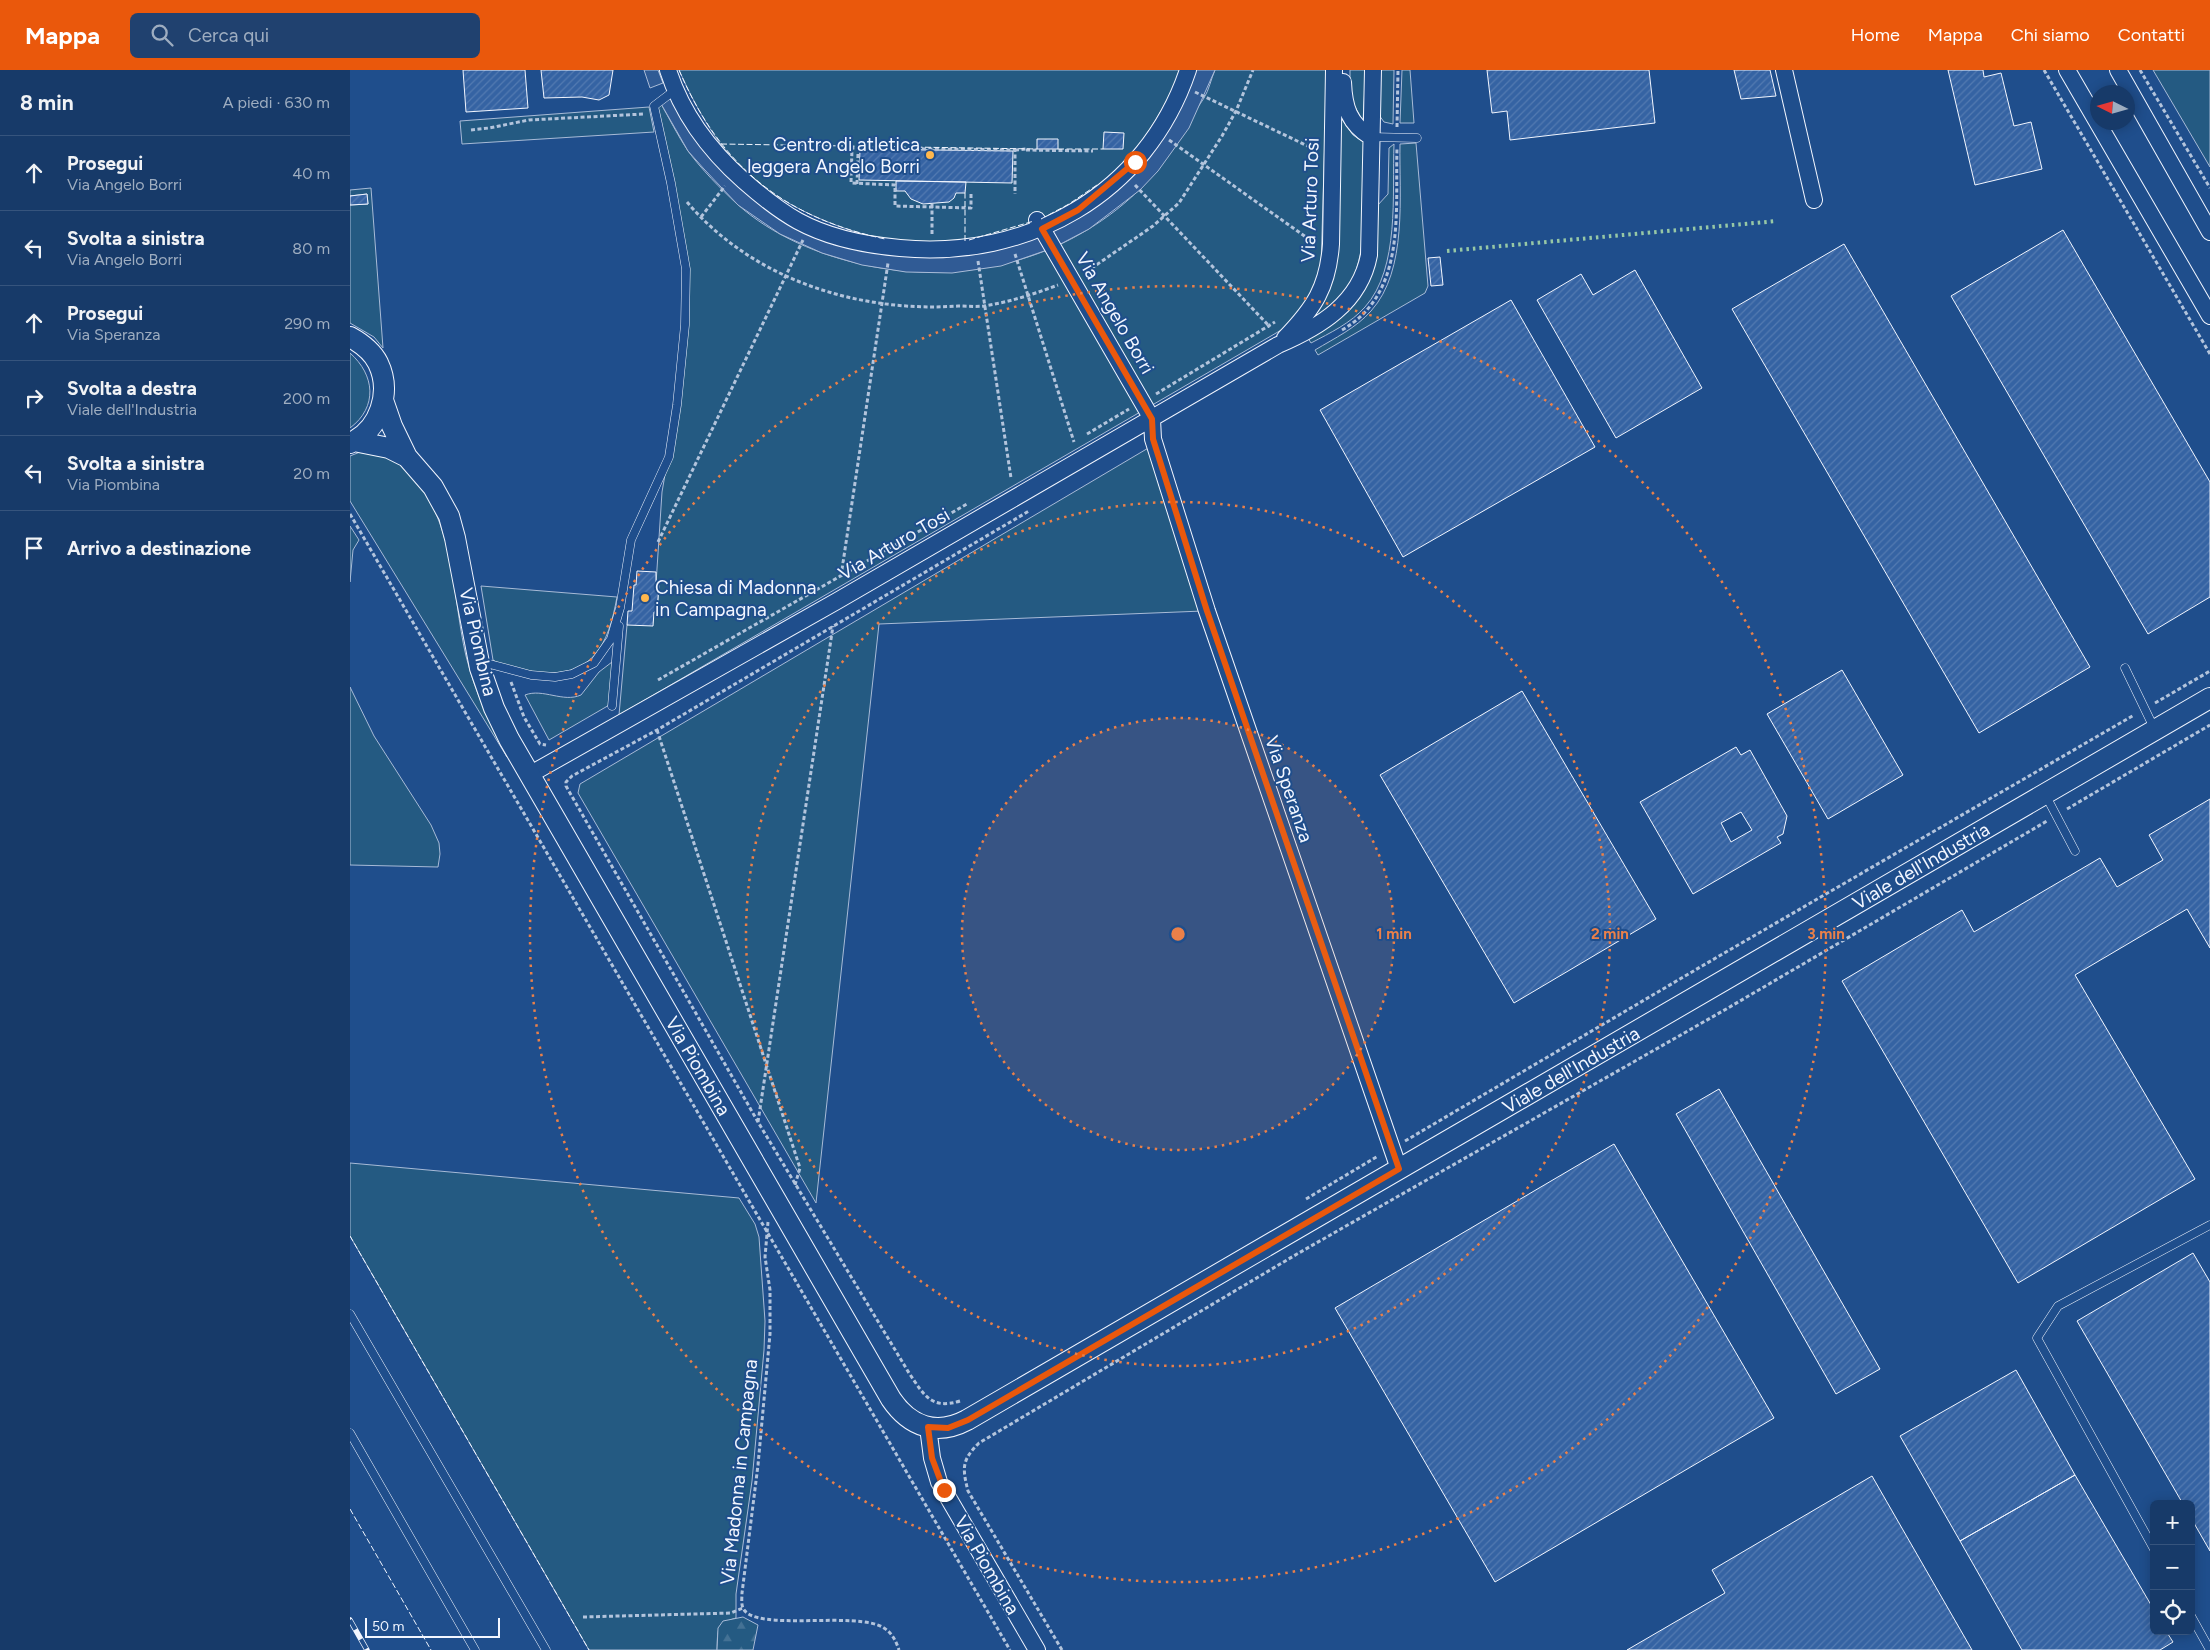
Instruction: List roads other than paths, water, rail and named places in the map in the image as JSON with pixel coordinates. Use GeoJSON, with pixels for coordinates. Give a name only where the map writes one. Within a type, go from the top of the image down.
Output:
{"type":"FeatureCollection","features":[{"type":"Feature","properties":{"kind":"street"},"geometry":{"type":"LineString","coordinates":[[668,70],[675,90],[698,132],[720,159],[769,203],[810,226],[854,242],[890,248],[932,249],[976,247],[1010,239],[1040,224],[1078,210],[1135,162],[1157,132],[1182,87],[1188,70]]}},
{"type":"Feature","properties":{"kind":"street","name":"Via Arturo Tosi"},"geometry":{"type":"LineString","coordinates":[[1278,345],[1311,309],[1328,272],[1334,70]]}},
{"type":"Feature","properties":{"kind":"street"},"geometry":{"type":"LineString","coordinates":[[1343,70],[1345,108],[1355,126],[1371,137]]}},
{"type":"Feature","properties":{"kind":"street","name":"Via Arturo Tosi"},"geometry":{"type":"LineString","coordinates":[[529,775],[837,600],[1278,345],[1312,329],[1336,313],[1362,279],[1367,265],[1373,70]]}},
{"type":"Feature","properties":{"kind":"street"},"geometry":{"type":"LineString","coordinates":[[1784,70],[1814,200]]}},
{"type":"Feature","properties":{"kind":"street"},"geometry":{"type":"LineString","coordinates":[[2066,70],[2210,316]]}},
{"type":"Feature","properties":{"kind":"street"},"geometry":{"type":"LineString","coordinates":[[2118,70],[2210,232]]}},
{"type":"Feature","properties":{"kind":"street","name":"Via Angelo Borri"},"geometry":{"type":"LineString","coordinates":[[1040,224],[1152,419]]}},
{"type":"Feature","properties":{"kind":"street","name":"Via Piombina"},"geometry":{"type":"LineString","coordinates":[[350,336],[370,352],[377,362],[383,381],[383,400],[380,412],[365,434],[352,442]]}},
{"type":"Feature","properties":{"kind":"street","name":"Via Piombina"},"geometry":{"type":"LineString","coordinates":[[383,400],[392,426],[407,456],[433,487],[449,516],[455,538],[478,660],[494,708],[529,775],[891,1399],[905,1416],[928,1427],[932,1458],[940,1482],[1037,1650]]}},
{"type":"Feature","properties":{"kind":"street","name":"Via Speranza"},"geometry":{"type":"LineString","coordinates":[[1152,419],[1153,439],[1207,611],[1399,1169]]}},
{"type":"Feature","properties":{"kind":"street","name":"Via Piombina"},"geometry":{"type":"LineString","coordinates":[[352,442],[388,448],[407,456]]}},
{"type":"Feature","properties":{"kind":"street","name":"Viale dell'Industria"},"geometry":{"type":"LineString","coordinates":[[928,1427],[948,1428],[968,1420],[2210,698]]}},
{"type":"Feature","properties":{"kind":"lane"},"geometry":{"type":"LineString","coordinates":[[612,706],[620,608],[631,540],[669,457],[678,405],[685,325],[686,270],[671,183],[654,106],[675,90]]}},
{"type":"Feature","properties":{"kind":"lane"},"geometry":{"type":"LineString","coordinates":[[1371,137],[1417,138]]}},
{"type":"Feature","properties":{"kind":"lane"},"geometry":{"type":"LineString","coordinates":[[478,660],[530,675],[555,677],[572,674],[594,663],[611,638],[620,608]]}},
{"type":"Feature","properties":{"kind":"lane"},"geometry":{"type":"LineString","coordinates":[[2125,668],[2155,730]]}},
{"type":"Feature","properties":{"kind":"lane"},"geometry":{"type":"LineString","coordinates":[[2045,794],[2075,851]]}},
{"type":"Feature","properties":{"kind":"lane"},"geometry":{"type":"LineString","coordinates":[[2152,1545],[2037,1338],[2058,1306],[2210,1225]]}},
{"type":"Feature","properties":{"kind":"lane"},"geometry":{"type":"LineString","coordinates":[[350,1314],[546,1650]]}},
{"type":"Feature","properties":{"kind":"lane"},"geometry":{"type":"LineString","coordinates":[[350,1432],[475,1650]]}},
{"type":"Feature","properties":{"kind":"lane"},"geometry":{"type":"LineString","coordinates":[[2195,1623],[2210,1650]]}},
{"type":"Feature","properties":{"kind":"railway"},"geometry":{"type":"LineString","coordinates":[[350,1620],[367,1650]]}},
{"type":"Feature","properties":{"kind":"place","name":"Centro di atletica leggera Angelo Borri"},"geometry":{"type":"Point","coordinates":[930,155]}},
{"type":"Feature","properties":{"kind":"place","name":"Chiesa di Madonna in Campagna"},"geometry":{"type":"Point","coordinates":[645,598]}}]}
